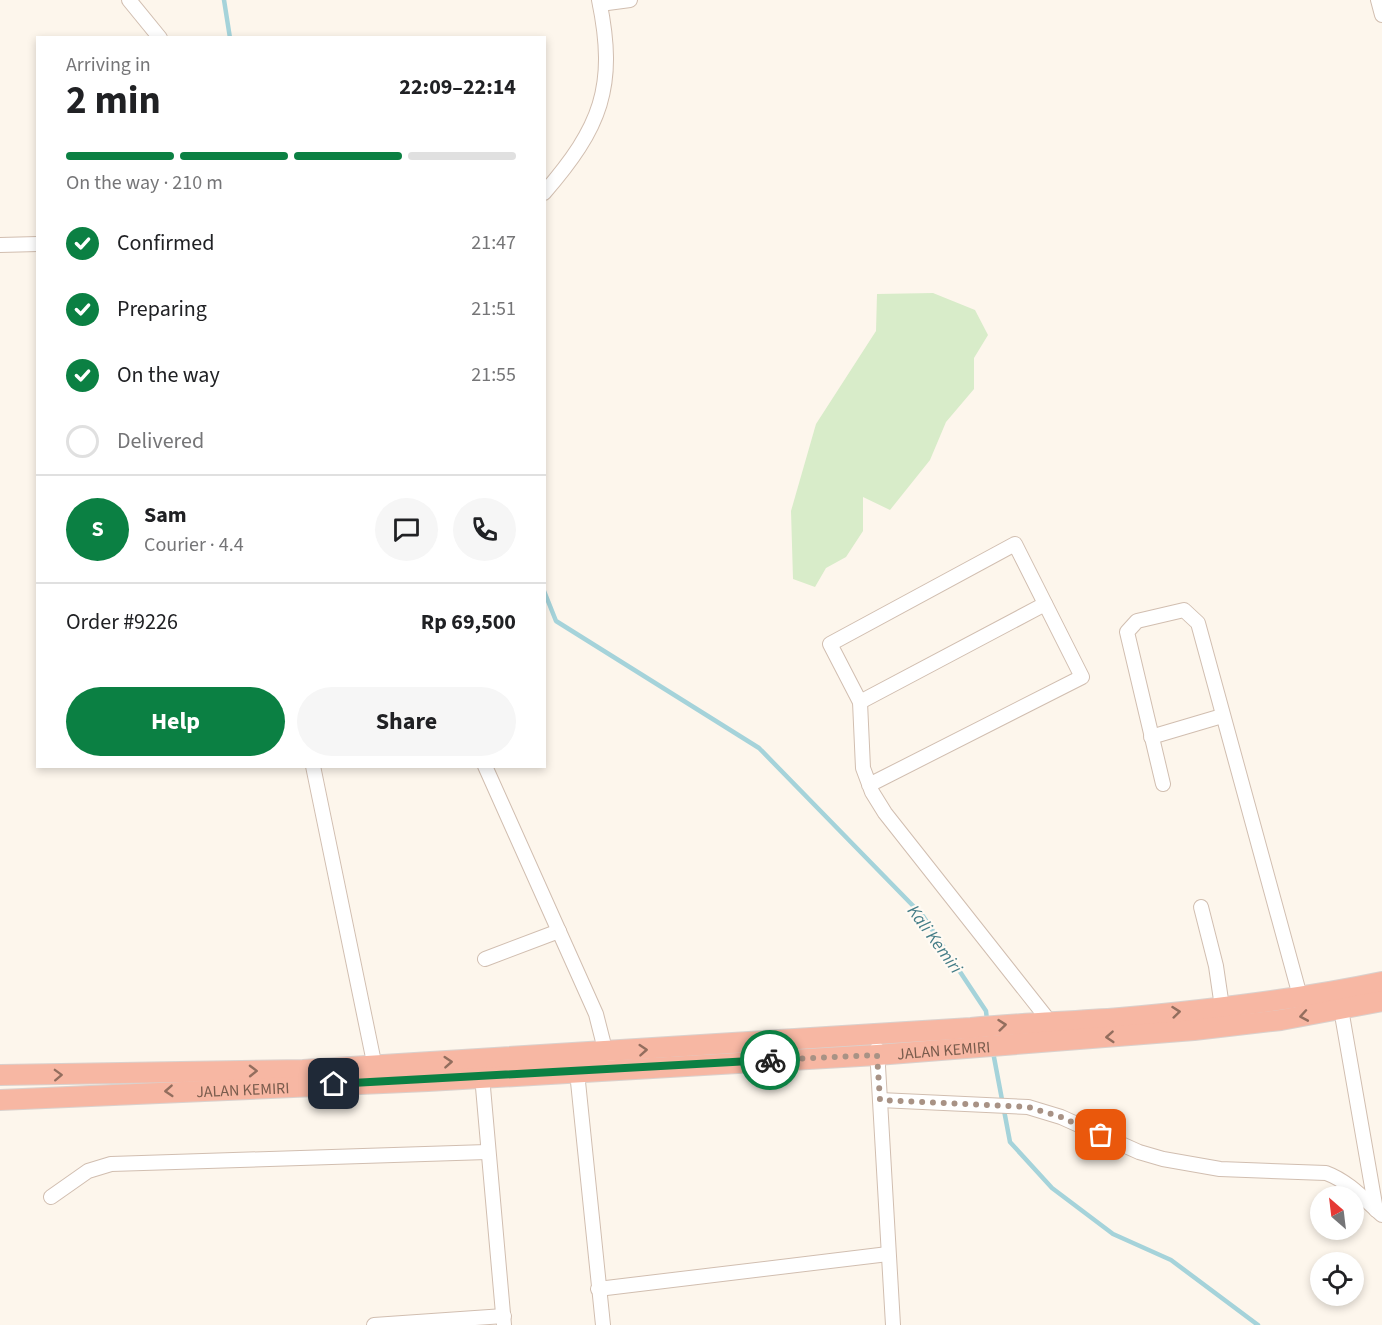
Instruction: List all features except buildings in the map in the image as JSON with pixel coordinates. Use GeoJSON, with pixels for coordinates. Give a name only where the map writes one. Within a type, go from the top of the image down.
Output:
{"type":"FeatureCollection","features":[{"type":"Feature","properties":{"kind":"highway","name":"JALAN KEMIRI"},"geometry":{"type":"LineString","coordinates":[[0,1100],[377,1074],[609,1061],[877,1055],[1042,1022],[1122,1018],[1222,1007],[1382,982]]}},
{"type":"Feature","properties":{"kind":"highway","name":"JALAN KEMIRI"},"geometry":{"type":"LineString","coordinates":[[0,1076],[303,1070],[482,1076],[577,1072],[609,1061],[875,1034],[1035,1042],[1194,1030],[1382,1001]]}},
{"type":"Feature","properties":{"kind":"street"},"geometry":{"type":"LineString","coordinates":[[129,0],[158,36]]}},
{"type":"Feature","properties":{"kind":"street"},"geometry":{"type":"LineString","coordinates":[[546,190],[576,153],[601,105],[608,76],[608,57],[600,2],[630,0]]}},
{"type":"Feature","properties":{"kind":"street"},"geometry":{"type":"LineString","coordinates":[[1378,0],[1382,15]]}},
{"type":"Feature","properties":{"kind":"street"},"geometry":{"type":"LineString","coordinates":[[0,245],[36,244]]}},
{"type":"Feature","properties":{"kind":"street"},"geometry":{"type":"LineString","coordinates":[[869,785],[1082,677],[1015,544],[830,644],[860,702],[863,768],[869,785],[885,813],[1042,1022]]}},
{"type":"Feature","properties":{"kind":"street"},"geometry":{"type":"LineString","coordinates":[[860,702],[1045,604]]}},
{"type":"Feature","properties":{"kind":"street"},"geometry":{"type":"LineString","coordinates":[[1163,784],[1126,632],[1137,621],[1184,610],[1198,623],[1300,996]]}},
{"type":"Feature","properties":{"kind":"street"},"geometry":{"type":"LineString","coordinates":[[1151,737],[1222,716]]}},
{"type":"Feature","properties":{"kind":"street"},"geometry":{"type":"LineString","coordinates":[[314,768],[377,1074]]}},
{"type":"Feature","properties":{"kind":"street"},"geometry":{"type":"LineString","coordinates":[[486,768],[599,1022],[609,1061]]}},
{"type":"Feature","properties":{"kind":"street"},"geometry":{"type":"LineString","coordinates":[[1201,907],[1216,966],[1222,1007]]}},
{"type":"Feature","properties":{"kind":"street"},"geometry":{"type":"LineString","coordinates":[[485,959],[559,931]]}},
{"type":"Feature","properties":{"kind":"street"},"geometry":{"type":"LineString","coordinates":[[1341,1009],[1375,1158],[1379,1212]]}},
{"type":"Feature","properties":{"kind":"street"},"geometry":{"type":"LineString","coordinates":[[875,1034],[893,1325]]}},
{"type":"Feature","properties":{"kind":"street"},"geometry":{"type":"LineString","coordinates":[[577,1072],[603,1325]]}},
{"type":"Feature","properties":{"kind":"street"},"geometry":{"type":"LineString","coordinates":[[374,1325],[504,1320],[487,1152],[482,1076]]}},
{"type":"Feature","properties":{"kind":"street"},"geometry":{"type":"LineString","coordinates":[[880,1100],[1028,1107],[1061,1117],[1138,1152],[1163,1159],[1220,1169],[1326,1173],[1338,1177],[1379,1212]]}},
{"type":"Feature","properties":{"kind":"street"},"geometry":{"type":"LineString","coordinates":[[51,1197],[88,1171],[111,1164],[487,1152]]}},
{"type":"Feature","properties":{"kind":"street"},"geometry":{"type":"LineString","coordinates":[[598,1289],[888,1254]]}},
{"type":"Feature","properties":{"kind":"green space"},"geometry":{"type":"Polygon","coordinates":[[[933,293],[975,310],[988,335],[974,358],[974,389],[946,422],[930,460],[890,510],[863,497],[863,531],[846,557],[826,568],[815,587],[793,579],[791,511],[816,424],[876,331],[877,294],[933,293]]]}},
{"type":"Feature","properties":{"kind":"waterway","name":"Kali Kemiri"},"geometry":{"type":"LineString","coordinates":[[224,0],[230,36]]}},
{"type":"Feature","properties":{"kind":"waterway","name":"Kali Kemiri"},"geometry":{"type":"LineString","coordinates":[[546,596],[556,621],[759,748],[923,916],[986,1011],[987,1020]]}},
{"type":"Feature","properties":{"kind":"waterway","name":"Kali Kemiri"},"geometry":{"type":"LineString","coordinates":[[993,1052],[1010,1142],[1052,1188],[1113,1234],[1171,1260],[1258,1325]]}},
{"type":"Feature","properties":{"kind":"way so far"},"geometry":{"type":"LineString","coordinates":[[770,1060],[877,1055],[880,1100],[968,1102],[1028,1107],[1061,1117],[1101,1135]]}},
{"type":"Feature","properties":{"kind":"route"},"geometry":{"type":"LineString","coordinates":[[334,1084],[428,1081],[770,1060]]}}]}
